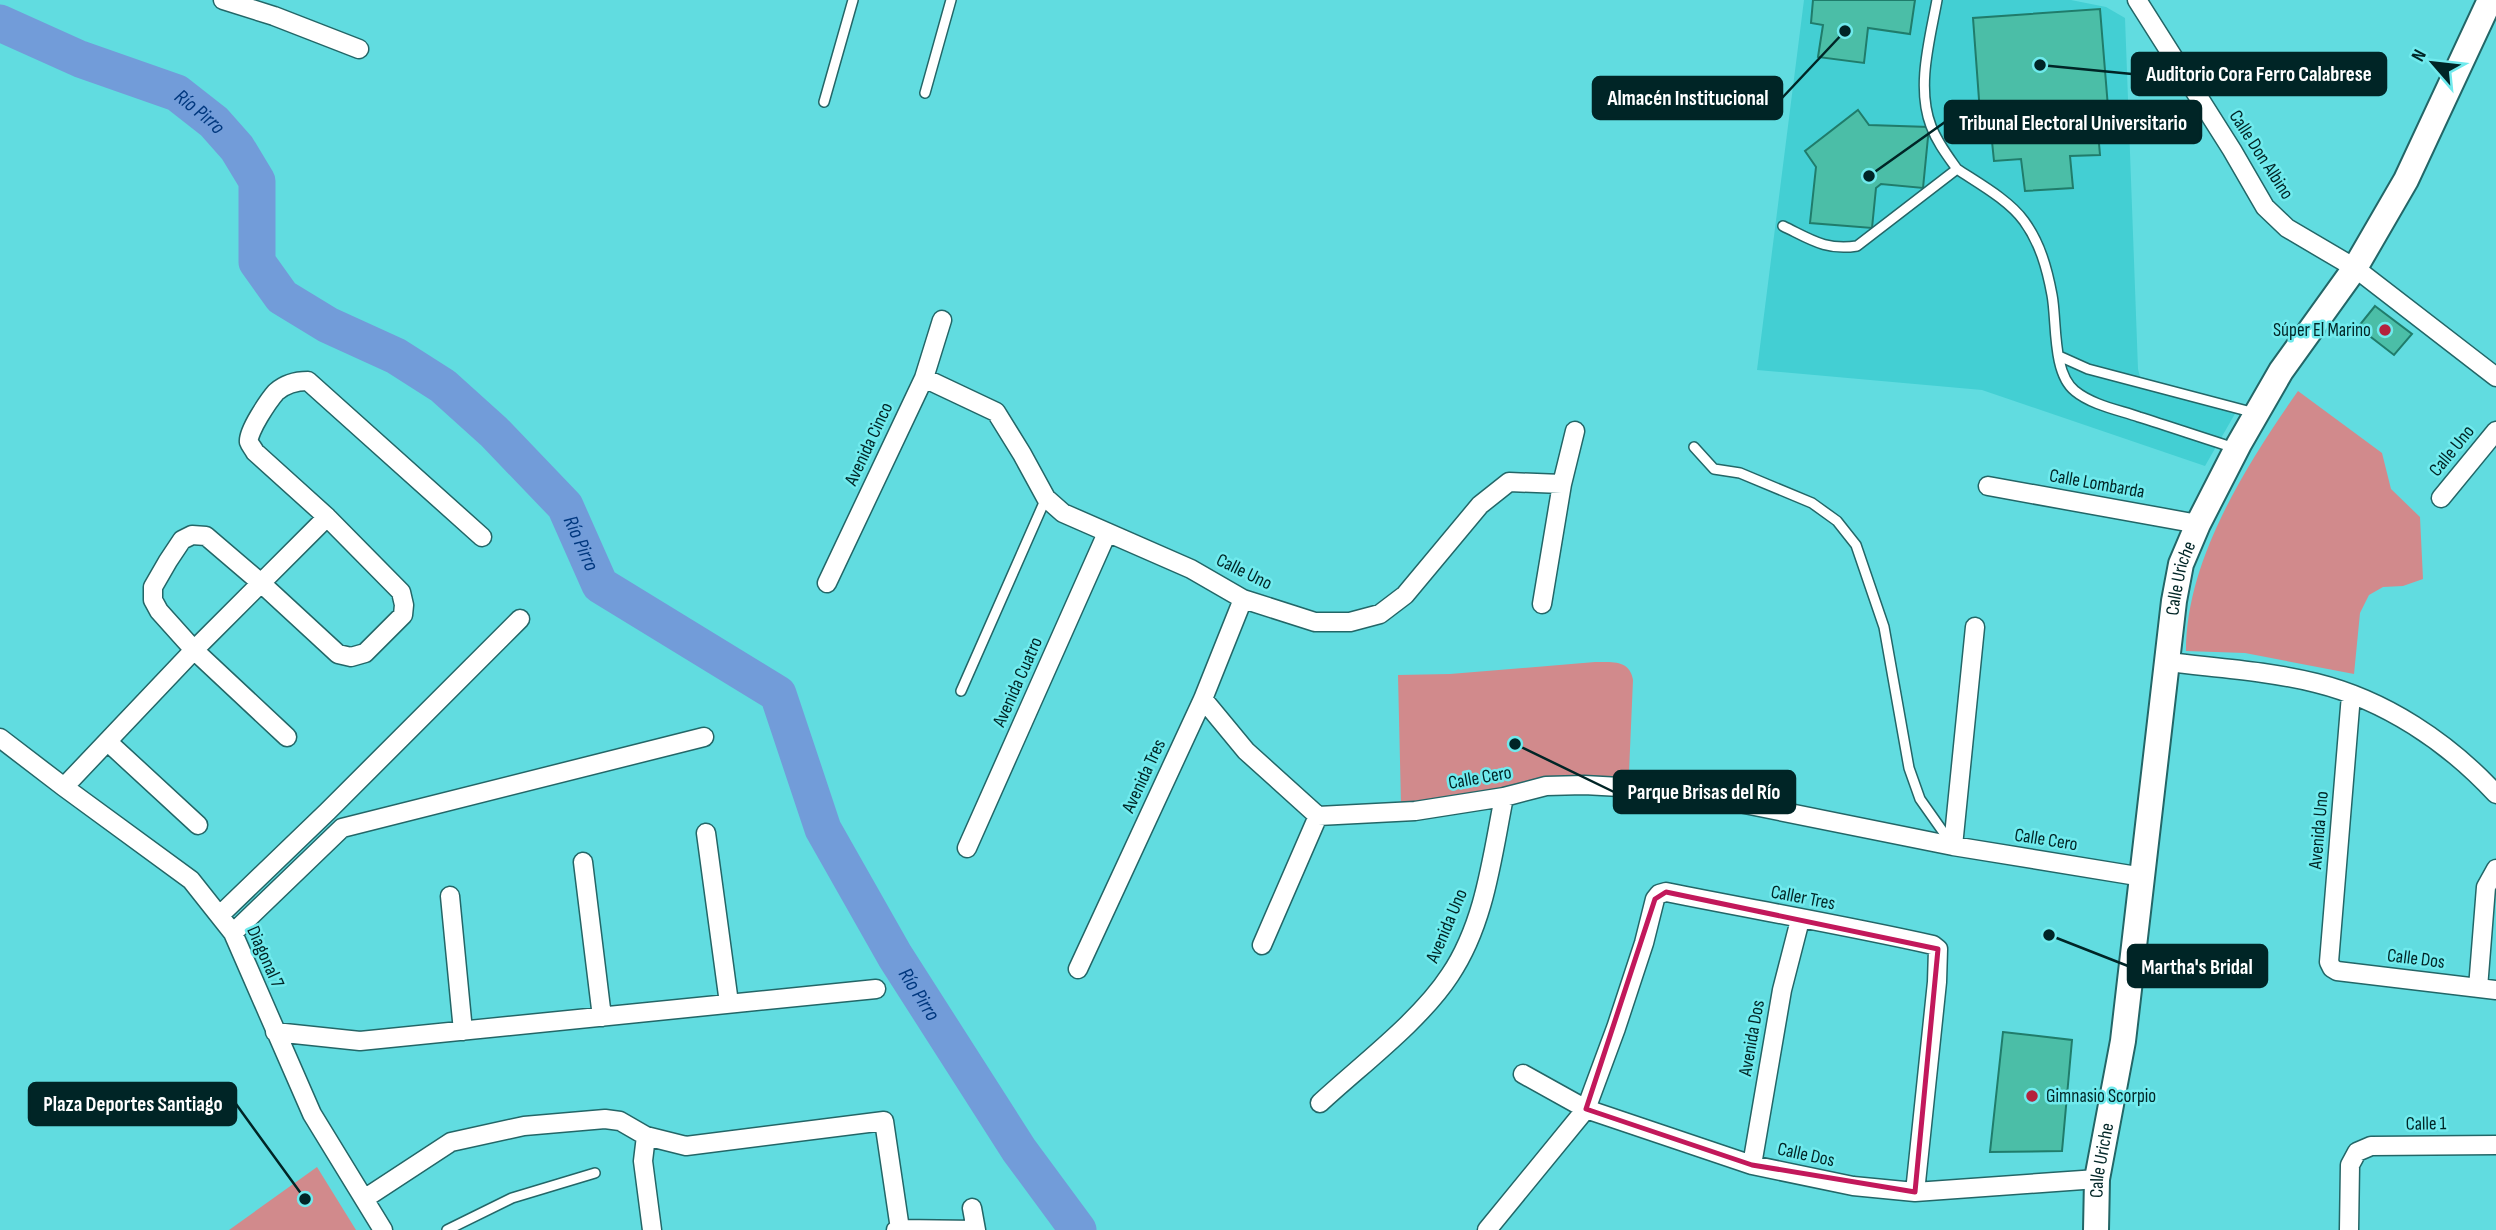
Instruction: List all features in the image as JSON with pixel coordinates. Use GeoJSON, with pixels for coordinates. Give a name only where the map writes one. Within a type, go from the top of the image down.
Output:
{"type":"FeatureCollection","features":[{"type":"Feature","properties":{"kind":"main road","name":"Calle Uriche"},"geometry":{"type":"LineString","coordinates":[[2096,1230],[2097,1179],[2123,1041],[2174,601],[2181,564],[2198,524],[2281,371],[2355,268],[2406,180],[2490,0]]}},
{"type":"Feature","properties":{"kind":"street"},"geometry":{"type":"LineString","coordinates":[[223,0],[274,16],[359,49]]}},
{"type":"Feature","properties":{"kind":"street","name":"Calle Don Albino"},"geometry":{"type":"LineString","coordinates":[[2137,0],[2232,149],[2265,208],[2287,229],[2355,268]]}},
{"type":"Feature","properties":{"kind":"street"},"geometry":{"type":"LineString","coordinates":[[2355,268],[2496,377]]}},
{"type":"Feature","properties":{"kind":"street","name":"Avenida Cinco"},"geometry":{"type":"LineString","coordinates":[[827,583],[923,378],[942,320]]}},
{"type":"Feature","properties":{"kind":"street","name":"Calle Uno"},"geometry":{"type":"LineString","coordinates":[[923,378],[996,412],[1046,498],[1063,513],[1191,569],[1243,599],[1315,622],[1350,622],[1380,614],[1405,595],[1480,505],[1509,482],[1562,484]]}},
{"type":"Feature","properties":{"kind":"street"},"geometry":{"type":"LineString","coordinates":[[288,737],[194,650],[159,611],[153,600],[153,587],[181,540],[192,535],[206,537],[338,654],[351,657],[365,653],[403,615],[401,592],[327,517],[255,452],[249,442],[250,431],[277,391],[298,381],[308,381],[482,537]]}},
{"type":"Feature","properties":{"kind":"street"},"geometry":{"type":"LineString","coordinates":[[1542,604],[1562,484],[1575,431]]}},
{"type":"Feature","properties":{"kind":"street","name":"Calle Uno"},"geometry":{"type":"LineString","coordinates":[[2441,498],[2496,431]]}},
{"type":"Feature","properties":{"kind":"street","name":"Calle Lombarda"},"geometry":{"type":"LineString","coordinates":[[1988,486],[2198,524]]}},
{"type":"Feature","properties":{"kind":"street"},"geometry":{"type":"LineString","coordinates":[[64,787],[194,650],[327,517]]}},
{"type":"Feature","properties":{"kind":"street","name":"Avenida Cuatro"},"geometry":{"type":"LineString","coordinates":[[967,848],[1107,533]]}},
{"type":"Feature","properties":{"kind":"street","name":"Avenida Tres"},"geometry":{"type":"LineString","coordinates":[[1078,969],[1203,699],[1243,599]]}},
{"type":"Feature","properties":{"kind":"street"},"geometry":{"type":"LineString","coordinates":[[220,915],[520,619]]}},
{"type":"Feature","properties":{"kind":"street"},"geometry":{"type":"LineString","coordinates":[[1954,846],[1975,627]]}},
{"type":"Feature","properties":{"kind":"street"},"geometry":{"type":"LineString","coordinates":[[2168,662],[2291,677],[2351,695],[2416,725],[2462,760],[2496,794]]}},
{"type":"Feature","properties":{"kind":"street","name":"Avenida Uno"},"geometry":{"type":"LineString","coordinates":[[2332,968],[2329,962],[2351,695]]}},
{"type":"Feature","properties":{"kind":"street"},"geometry":{"type":"LineString","coordinates":[[1203,699],[1246,751],[1318,816],[1262,945]]}},
{"type":"Feature","properties":{"kind":"street"},"geometry":{"type":"LineString","coordinates":[[233,933],[342,828],[705,737]]}},
{"type":"Feature","properties":{"kind":"street","name":"Diagonal 7"},"geometry":{"type":"LineString","coordinates":[[0,738],[191,880],[220,915],[233,933],[312,1114],[383,1230]]}},
{"type":"Feature","properties":{"kind":"street"},"geometry":{"type":"LineString","coordinates":[[108,742],[198,825]]}},
{"type":"Feature","properties":{"kind":"street","name":"Calle Cero"},"geometry":{"type":"LineString","coordinates":[[1318,816],[1415,811],[1504,797],[1546,786],[1584,785],[1675,790],[1954,846],[2143,877]]}},
{"type":"Feature","properties":{"kind":"street","name":"Avenida Uno"},"geometry":{"type":"LineString","coordinates":[[1320,1103],[1429,1004],[1451,974],[1475,923],[1481,903],[1504,797]]}},
{"type":"Feature","properties":{"kind":"street"},"geometry":{"type":"LineString","coordinates":[[328,811],[342,828]]}},
{"type":"Feature","properties":{"kind":"street"},"geometry":{"type":"LineString","coordinates":[[706,833],[729,1003]]}},
{"type":"Feature","properties":{"kind":"street"},"geometry":{"type":"LineString","coordinates":[[583,862],[603,1017]]}},
{"type":"Feature","properties":{"kind":"street"},"geometry":{"type":"LineString","coordinates":[[2487,989],[2486,887],[2496,869]]}},
{"type":"Feature","properties":{"kind":"street","name":"Caller Tres"},"geometry":{"type":"LineString","coordinates":[[1586,1109],[1616,1028],[1644,943],[1655,899],[1659,894],[1666,892],[1933,945],[1939,954],[1915,1192]]}},
{"type":"Feature","properties":{"kind":"street"},"geometry":{"type":"LineString","coordinates":[[450,896],[463,1031]]}},
{"type":"Feature","properties":{"kind":"street","name":"Avenida Dos"},"geometry":{"type":"LineString","coordinates":[[1752,1166],[1782,990],[1800,919]]}},
{"type":"Feature","properties":{"kind":"street","name":"Calle Dos"},"geometry":{"type":"LineString","coordinates":[[2332,968],[2337,971],[2487,989]]}},
{"type":"Feature","properties":{"kind":"street"},"geometry":{"type":"LineString","coordinates":[[275,1032],[360,1041],[876,989]]}},
{"type":"Feature","properties":{"kind":"street","name":"Calle Dos"},"geometry":{"type":"LineString","coordinates":[[1523,1074],[1586,1109],[1752,1166],[1853,1186],[1915,1192],[2097,1179]]}},
{"type":"Feature","properties":{"kind":"street"},"geometry":{"type":"LineString","coordinates":[[1488,1230],[1586,1109]]}},
{"type":"Feature","properties":{"kind":"street"},"geometry":{"type":"LineString","coordinates":[[364,1199],[451,1142],[524,1126],[605,1119],[620,1121],[646,1136],[686,1146],[884,1121],[898,1230],[976,1230],[972,1208]]}},
{"type":"Feature","properties":{"kind":"street"},"geometry":{"type":"LineString","coordinates":[[646,1136],[643,1161],[652,1230]]}},
{"type":"Feature","properties":{"kind":"street","name":"Calle 1"},"geometry":{"type":"LineString","coordinates":[[2349,1230],[2350,1165],[2357,1152],[2371,1146],[2496,1144]]}},
{"type":"Feature","properties":{"kind":"lane"},"geometry":{"type":"LineString","coordinates":[[824,102],[853,0]]}},
{"type":"Feature","properties":{"kind":"lane"},"geometry":{"type":"LineString","coordinates":[[925,93],[951,0]]}},
{"type":"Feature","properties":{"kind":"lane"},"geometry":{"type":"LineString","coordinates":[[1937,0],[1925,70],[1930,123],[1957,169],[2023,218],[2035,239],[2044,259],[2053,298],[2059,356],[2067,381],[2074,391],[2090,399],[2237,449]]}},
{"type":"Feature","properties":{"kind":"lane"},"geometry":{"type":"LineString","coordinates":[[1783,226],[1838,249],[1857,246],[1957,169]]}},
{"type":"Feature","properties":{"kind":"lane"},"geometry":{"type":"LineString","coordinates":[[2059,356],[2088,369],[2256,414]]}},
{"type":"Feature","properties":{"kind":"lane"},"geometry":{"type":"LineString","coordinates":[[1694,447],[1714,470],[1740,473],[1812,503],[1837,521],[1856,545],[1884,627],[1909,768],[1920,799],[1954,846]]}},
{"type":"Feature","properties":{"kind":"lane"},"geometry":{"type":"LineString","coordinates":[[961,691],[1046,498]]}},
{"type":"Feature","properties":{"kind":"lane"},"geometry":{"type":"LineString","coordinates":[[447,1230],[512,1198],[595,1173]]}},
{"type":"Feature","properties":{"kind":"highlighted area"},"geometry":{"type":"Polygon","coordinates":[[[1666,892],[1938,949],[1915,1192],[1752,1165],[1586,1109],[1655,899],[1666,892]]]}},
{"type":"Feature","properties":{"kind":"shaded area"},"geometry":{"type":"Polygon","coordinates":[[[1804,0],[2071,0],[2106,7],[2125,18],[2138,369],[2140,377],[2148,381],[2240,405],[2205,466],[1982,390],[1757,370],[1804,0]]]}},
{"type":"Feature","properties":{"kind":"shaded area"},"geometry":{"type":"Polygon","coordinates":[[[2298,391],[2382,453],[2391,489],[2420,517],[2423,579],[2403,586],[2383,587],[2369,595],[2360,613],[2354,674],[2245,653],[2186,651],[2196,582],[2208,548],[2240,481],[2298,391]]]}},
{"type":"Feature","properties":{"kind":"shaded area"},"geometry":{"type":"Polygon","coordinates":[[[1595,662],[1620,664],[1628,669],[1633,680],[1629,772],[1624,778],[1401,804],[1398,675],[1450,674],[1595,662]]]}},
{"type":"Feature","properties":{"kind":"shaded area"},"geometry":{"type":"Polygon","coordinates":[[[317,1167],[356,1230],[229,1230],[317,1167]]]}},
{"type":"Feature","properties":{"kind":"building"},"geometry":{"type":"Polygon","coordinates":[[[1813,0],[1915,0],[1910,34],[1868,28],[1864,63],[1818,57],[1823,25],[1811,23],[1813,0]]]}},
{"type":"Feature","properties":{"kind":"building"},"geometry":{"type":"Polygon","coordinates":[[[2100,9],[2110,132],[2098,132],[2100,155],[2070,156],[2073,188],[2025,191],[2021,159],[1994,161],[1989,112],[1980,113],[1973,18],[2100,9]]]}},
{"type":"Feature","properties":{"kind":"building"},"geometry":{"type":"Polygon","coordinates":[[[1858,110],[1869,125],[1929,127],[1923,188],[1881,184],[1876,188],[1872,228],[1810,223],[1816,167],[1805,151],[1858,110]]]}},
{"type":"Feature","properties":{"kind":"building","name":"Súper El Marino"},"geometry":{"type":"Polygon","coordinates":[[[2375,306],[2412,334],[2394,355],[2358,327],[2375,306]]]}},
{"type":"Feature","properties":{"kind":"building","name":"Gimnasio Scorpio"},"geometry":{"type":"Polygon","coordinates":[[[2003,1032],[2072,1040],[2062,1151],[1990,1152],[2003,1032]]]}},
{"type":"Feature","properties":{"kind":"waterway","name":"Río Pirro"},"geometry":{"type":"LineString","coordinates":[[0,23],[80,59],[177,93],[214,122],[237,148],[257,181],[257,262],[282,297],[328,325],[396,356],[443,386],[494,432],[565,506],[600,585],[778,694],[823,829],[895,956],[1019,1150],[1078,1230]]}},
{"type":"Feature","properties":{"kind":"place","name":"Almacén Institucional"},"geometry":{"type":"Point","coordinates":[1845,31]}},
{"type":"Feature","properties":{"kind":"place","name":"Auditorio Cora Ferro Calabrese"},"geometry":{"type":"Point","coordinates":[2040,65]}},
{"type":"Feature","properties":{"kind":"place","name":"Tribunal Electoral Universitario"},"geometry":{"type":"Point","coordinates":[1869,176]}},
{"type":"Feature","properties":{"kind":"place","name":"Súper El Marino"},"geometry":{"type":"Point","coordinates":[2385,330]}},
{"type":"Feature","properties":{"kind":"place","name":"Parque Brisas del Río"},"geometry":{"type":"Point","coordinates":[1515,744]}},
{"type":"Feature","properties":{"kind":"place","name":"Martha's Bridal"},"geometry":{"type":"Point","coordinates":[2049,935]}},
{"type":"Feature","properties":{"kind":"place","name":"Gimnasio Scorpio"},"geometry":{"type":"Point","coordinates":[2032,1096]}},
{"type":"Feature","properties":{"kind":"place","name":"Plaza Deportes Santiago"},"geometry":{"type":"Point","coordinates":[305,1199]}}]}
